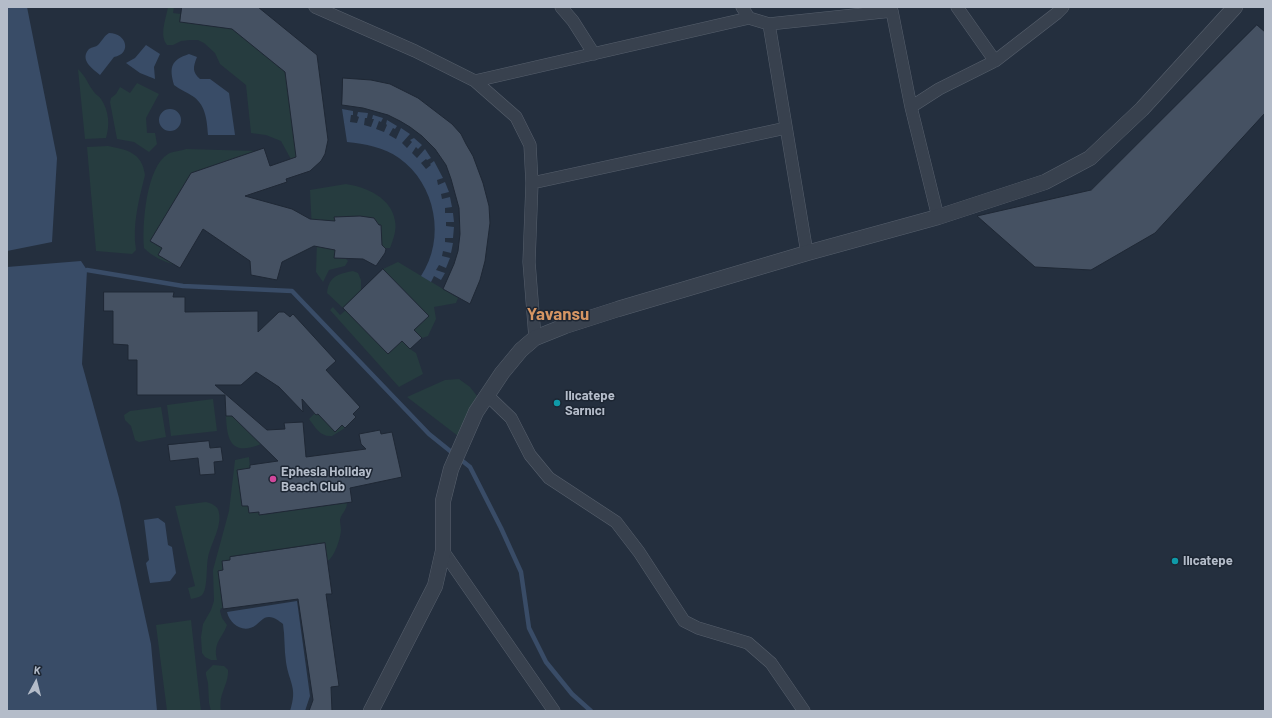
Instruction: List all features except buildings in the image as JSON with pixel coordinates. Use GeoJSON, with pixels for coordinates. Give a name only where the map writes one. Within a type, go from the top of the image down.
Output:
{"type":"FeatureCollection","features":[{"type":"Feature","properties":{"kind":"street"},"geometry":{"type":"LineString","coordinates":[[315,7],[415,51],[475,81],[516,117],[530,145],[532,183],[529,262],[534,338]]}},
{"type":"Feature","properties":{"kind":"street"},"geometry":{"type":"LineString","coordinates":[[561,7],[573,21],[594,54]]}},
{"type":"Feature","properties":{"kind":"street"},"geometry":{"type":"LineString","coordinates":[[742,7],[749,18]]}},
{"type":"Feature","properties":{"kind":"street"},"geometry":{"type":"LineString","coordinates":[[957,7],[995,61]]}},
{"type":"Feature","properties":{"kind":"street"},"geometry":{"type":"LineString","coordinates":[[911,107],[939,89],[995,61],[1063,7]]}},
{"type":"Feature","properties":{"kind":"street"},"geometry":{"type":"LineString","coordinates":[[371,711],[435,586],[443,551],[443,501],[451,469],[476,412],[502,373],[521,350],[534,338],[565,326],[618,309],[807,253],[938,217],[1045,182],[1090,158],[1142,109],[1235,7]]}},
{"type":"Feature","properties":{"kind":"street"},"geometry":{"type":"LineString","coordinates":[[475,81],[749,18],[769,24],[888,9],[938,217]]}},
{"type":"Feature","properties":{"kind":"street"},"geometry":{"type":"LineString","coordinates":[[769,24],[807,253]]}},
{"type":"Feature","properties":{"kind":"street"},"geometry":{"type":"LineString","coordinates":[[532,183],[786,128]]}},
{"type":"Feature","properties":{"kind":"street"},"geometry":{"type":"LineString","coordinates":[[487,395],[511,418],[530,455],[549,478],[616,522],[639,552],[684,621],[698,628],[748,643],[771,663],[804,711]]}},
{"type":"Feature","properties":{"kind":"street"},"geometry":{"type":"LineString","coordinates":[[443,551],[554,711]]}},
{"type":"Feature","properties":{"kind":"green space"},"geometry":{"type":"Polygon","coordinates":[[[168,7],[174,7],[173,13],[181,14],[180,22],[232,29],[285,72],[306,146],[293,163],[281,141],[266,135],[251,133],[246,85],[220,64],[215,53],[204,43],[198,40],[181,41],[173,45],[167,45],[163,32],[168,7]]]}},
{"type":"Feature","properties":{"kind":"green space"},"geometry":{"type":"Polygon","coordinates":[[[78,69],[106,108],[108,128],[106,138],[85,139],[78,69]]]}},
{"type":"Feature","properties":{"kind":"green space"},"geometry":{"type":"Polygon","coordinates":[[[137,83],[159,94],[146,118],[147,133],[155,133],[157,144],[149,152],[134,142],[117,139],[110,102],[111,98],[116,94],[120,87],[130,93],[137,83]]]}},
{"type":"Feature","properties":{"kind":"green space"},"geometry":{"type":"Polygon","coordinates":[[[108,146],[132,153],[141,161],[145,175],[138,203],[135,231],[136,250],[132,254],[96,251],[87,147],[108,146]]]}},
{"type":"Feature","properties":{"kind":"green space"},"geometry":{"type":"Polygon","coordinates":[[[186,149],[255,151],[191,173],[150,241],[162,248],[158,255],[175,265],[158,258],[144,248],[145,212],[150,183],[161,161],[170,153],[186,149]]]}},
{"type":"Feature","properties":{"kind":"green space"},"geometry":{"type":"Polygon","coordinates":[[[346,184],[370,191],[389,206],[393,213],[395,224],[394,235],[390,248],[385,248],[382,245],[381,225],[377,224],[374,218],[360,216],[335,217],[335,221],[321,220],[321,247],[335,250],[334,258],[346,259],[348,261],[345,266],[329,270],[323,282],[316,272],[317,241],[312,231],[310,190],[346,184]]]}},
{"type":"Feature","properties":{"kind":"green space"},"geometry":{"type":"Polygon","coordinates":[[[398,262],[458,298],[456,303],[434,307],[436,319],[428,336],[422,338],[414,330],[429,316],[383,269],[398,262]]]}},
{"type":"Feature","properties":{"kind":"green space"},"geometry":{"type":"Polygon","coordinates":[[[353,271],[358,273],[361,280],[361,291],[343,308],[327,293],[328,287],[332,279],[335,277],[343,273],[353,271]]]}},
{"type":"Feature","properties":{"kind":"green space"},"geometry":{"type":"Polygon","coordinates":[[[333,307],[340,315],[346,310],[388,354],[402,341],[416,353],[423,374],[399,387],[330,310],[333,307]]]}},
{"type":"Feature","properties":{"kind":"green space"},"geometry":{"type":"Polygon","coordinates":[[[459,379],[470,387],[477,396],[458,436],[407,397],[445,380],[459,379]]]}},
{"type":"Feature","properties":{"kind":"green space"},"geometry":{"type":"Polygon","coordinates":[[[213,399],[217,431],[171,436],[167,405],[213,399]]]}},
{"type":"Feature","properties":{"kind":"green space"},"geometry":{"type":"Polygon","coordinates":[[[161,407],[166,437],[139,442],[135,440],[131,426],[125,420],[124,415],[130,411],[161,407]]]}},
{"type":"Feature","properties":{"kind":"green space"},"geometry":{"type":"Polygon","coordinates":[[[315,413],[316,415],[318,413],[335,431],[342,425],[345,428],[332,436],[324,435],[309,419],[315,413]]]}},
{"type":"Feature","properties":{"kind":"green space"},"geometry":{"type":"Polygon","coordinates":[[[226,416],[232,416],[261,444],[243,448],[237,447],[233,444],[228,433],[226,416]]]}},
{"type":"Feature","properties":{"kind":"green space"},"geometry":{"type":"Polygon","coordinates":[[[249,457],[250,468],[239,481],[242,506],[248,506],[249,513],[259,512],[260,515],[347,503],[347,505],[340,520],[340,538],[335,552],[327,561],[325,543],[230,557],[230,560],[222,561],[223,570],[218,571],[223,609],[221,608],[220,611],[222,618],[227,625],[217,645],[217,660],[211,660],[205,657],[202,653],[201,637],[203,624],[214,601],[213,570],[229,511],[235,460],[249,457]]]}},
{"type":"Feature","properties":{"kind":"green space"},"geometry":{"type":"Polygon","coordinates":[[[206,502],[218,509],[219,524],[209,553],[204,592],[199,597],[191,599],[188,588],[195,586],[175,506],[206,502]]]}},
{"type":"Feature","properties":{"kind":"green space"},"geometry":{"type":"Polygon","coordinates":[[[191,620],[201,711],[167,711],[156,625],[191,620]]]}},
{"type":"Feature","properties":{"kind":"green space"},"geometry":{"type":"Polygon","coordinates":[[[213,665],[224,666],[228,670],[227,680],[221,699],[221,711],[211,711],[209,703],[206,672],[213,665]]]}},
{"type":"Feature","properties":{"kind":"water"},"geometry":{"type":"Polygon","coordinates":[[[7,7],[27,7],[57,158],[52,242],[7,251],[7,7]]]}},
{"type":"Feature","properties":{"kind":"water"},"geometry":{"type":"Polygon","coordinates":[[[109,33],[120,36],[125,44],[125,48],[120,55],[114,57],[100,75],[88,64],[86,60],[86,53],[89,49],[98,45],[109,33]]]}},
{"type":"Feature","properties":{"kind":"water"},"geometry":{"type":"Polygon","coordinates":[[[146,45],[160,54],[154,67],[155,79],[140,73],[126,63],[135,58],[146,45]]]}},
{"type":"Feature","properties":{"kind":"water"},"geometry":{"type":"Polygon","coordinates":[[[189,54],[197,57],[194,72],[200,79],[210,79],[229,93],[235,135],[208,135],[206,119],[201,105],[194,97],[174,85],[172,73],[173,65],[178,59],[189,54]]]}},
{"type":"Feature","properties":{"kind":"water"},"geometry":{"type":"Polygon","coordinates":[[[170,109],[178,112],[181,120],[178,128],[170,131],[162,128],[159,120],[162,112],[170,109]]]}},
{"type":"Feature","properties":{"kind":"water"},"geometry":{"type":"Polygon","coordinates":[[[342,109],[353,111],[350,122],[357,123],[359,117],[357,116],[358,112],[368,113],[367,118],[365,118],[364,125],[371,127],[374,119],[372,119],[373,115],[383,118],[381,122],[379,121],[376,129],[384,132],[387,125],[387,120],[397,126],[395,129],[393,128],[389,135],[396,139],[401,128],[410,134],[402,143],[407,148],[412,142],[410,140],[414,138],[422,145],[418,149],[416,147],[412,153],[417,158],[425,149],[431,158],[426,159],[421,163],[426,169],[434,161],[443,178],[437,180],[438,185],[445,182],[449,192],[441,194],[442,199],[450,197],[452,207],[445,208],[445,213],[453,213],[454,222],[446,222],[446,226],[454,227],[453,238],[445,238],[445,242],[453,243],[451,253],[443,251],[442,256],[450,258],[446,268],[439,265],[436,270],[445,273],[441,280],[434,276],[431,282],[421,276],[429,261],[435,229],[429,197],[422,182],[412,169],[393,154],[374,147],[347,142],[342,109]]]}},
{"type":"Feature","properties":{"kind":"water"},"geometry":{"type":"Polygon","coordinates":[[[81,261],[87,270],[82,364],[119,498],[151,644],[157,711],[7,711],[7,267],[81,261]]]}},
{"type":"Feature","properties":{"kind":"water"},"geometry":{"type":"Polygon","coordinates":[[[158,518],[165,523],[168,545],[172,547],[176,573],[170,581],[150,583],[146,563],[149,560],[144,520],[158,518]]]}},
{"type":"Feature","properties":{"kind":"water"},"geometry":{"type":"Polygon","coordinates":[[[297,601],[310,696],[305,711],[290,711],[293,690],[287,669],[283,624],[275,618],[267,617],[251,628],[242,628],[238,627],[231,621],[227,612],[297,601]]]}},
{"type":"Feature","properties":{"kind":"waterway"},"geometry":{"type":"LineString","coordinates":[[87,270],[183,286],[292,291],[429,434],[470,467],[501,528],[521,572],[529,628],[546,662],[572,694],[591,711]]}},
{"type":"Feature","properties":{"kind":"place","name":"Ilıcatepe Sarnıcı"},"geometry":{"type":"Point","coordinates":[557,403]}},
{"type":"Feature","properties":{"kind":"place","name":"Ephesia Holiday Beach Club"},"geometry":{"type":"Point","coordinates":[273,479]}},
{"type":"Feature","properties":{"kind":"place","name":"Ilıcatepe"},"geometry":{"type":"Point","coordinates":[1175,561]}},
{"type":"Feature","properties":{"kind":"district","name":"Yavansu"},"geometry":{"type":"Point","coordinates":[558,314]}}]}
